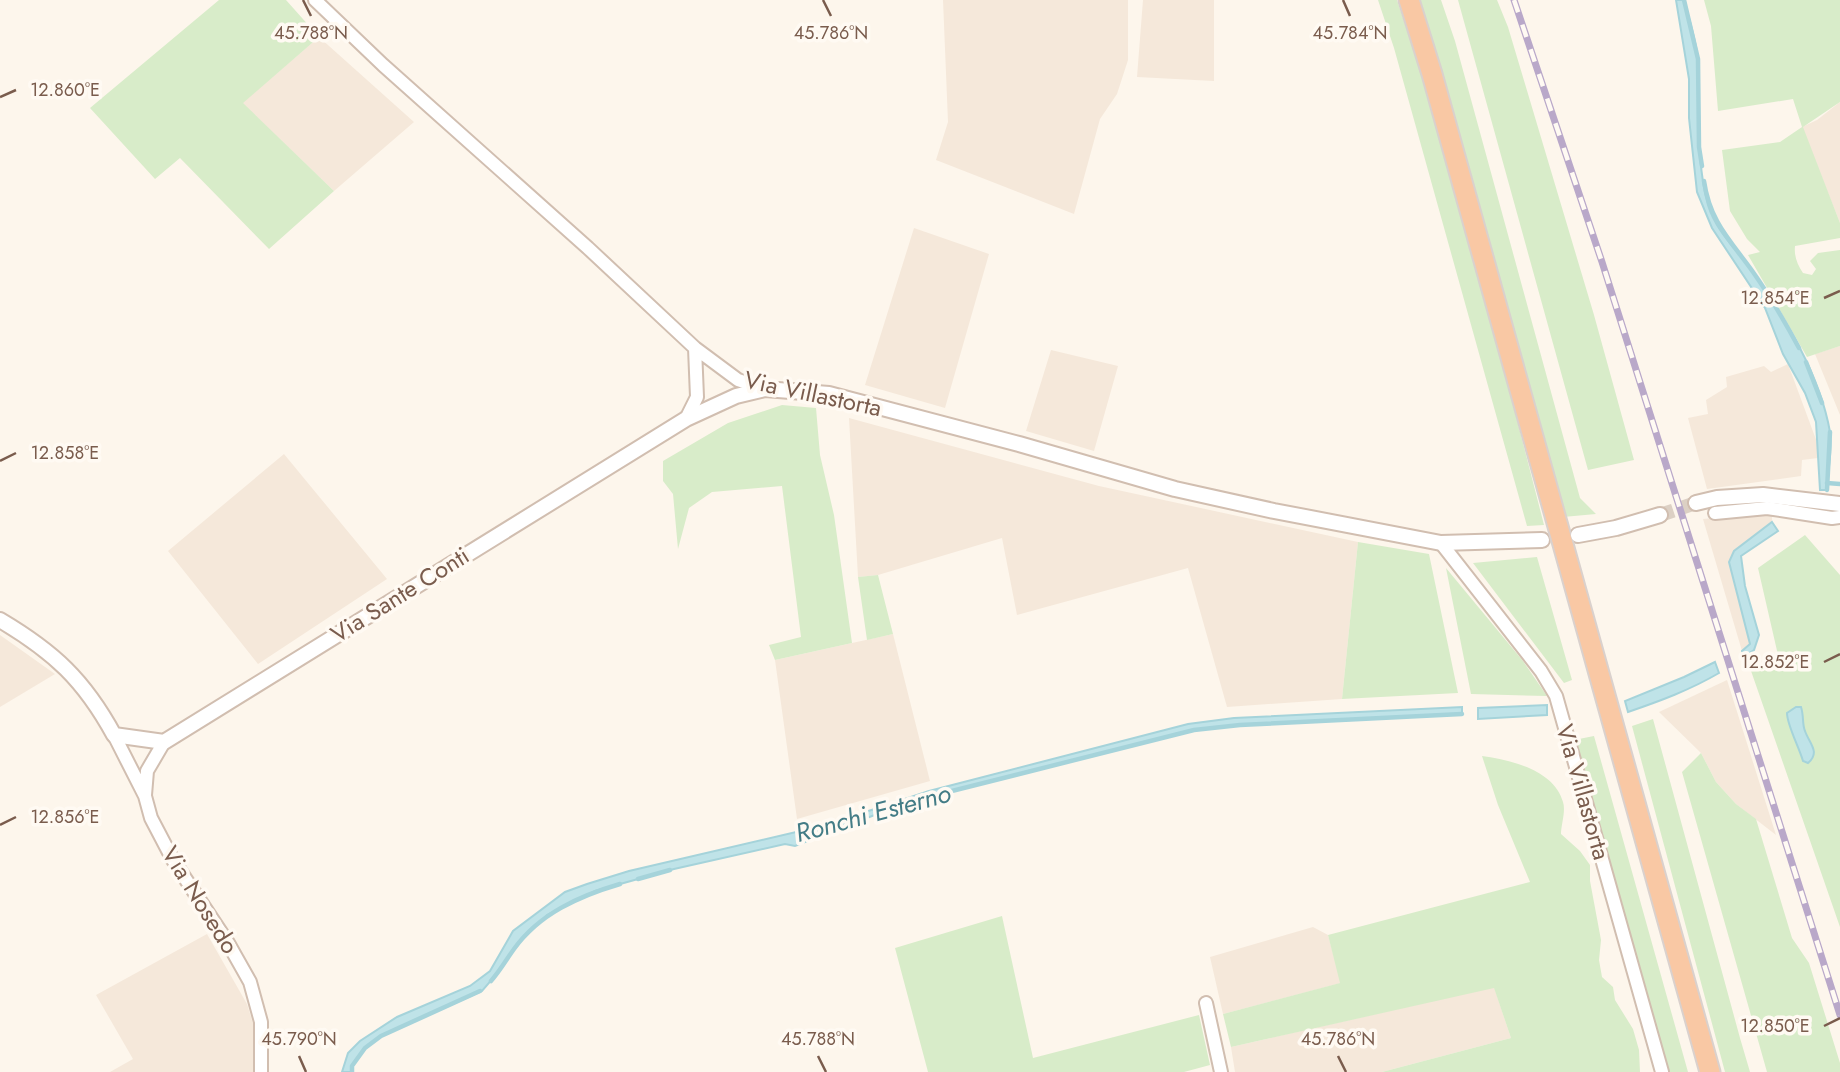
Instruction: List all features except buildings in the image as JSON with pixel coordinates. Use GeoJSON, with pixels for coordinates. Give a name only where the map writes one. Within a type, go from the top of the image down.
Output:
{"type":"FeatureCollection","features":[{"type":"Feature","properties":{"kind":"highway"},"geometry":{"type":"LineString","coordinates":[[1409,0],[1432,74],[1710,1072]]}},
{"type":"Feature","properties":{"kind":"street","name":"Via Villastorta"},"geometry":{"type":"LineString","coordinates":[[315,0],[695,348],[738,380],[765,389],[829,394],[1175,489],[1441,543],[1542,540]]}},
{"type":"Feature","properties":{"kind":"street"},"geometry":{"type":"LineString","coordinates":[[686,419],[697,397],[695,348]]}},
{"type":"Feature","properties":{"kind":"street","name":"Via Sante Conti"},"geometry":{"type":"LineString","coordinates":[[145,796],[147,771],[164,742],[686,419],[736,396],[765,389]]}},
{"type":"Feature","properties":{"kind":"street"},"geometry":{"type":"LineString","coordinates":[[1696,503],[1717,498],[1763,495],[1840,504]]}},
{"type":"Feature","properties":{"kind":"street"},"geometry":{"type":"LineString","coordinates":[[1715,513],[1767,508],[1840,517]]}},
{"type":"Feature","properties":{"kind":"street"},"geometry":{"type":"LineString","coordinates":[[1578,535],[1616,528],[1660,515]]}},
{"type":"Feature","properties":{"kind":"street","name":"Via Villastorta"},"geometry":{"type":"LineString","coordinates":[[1441,543],[1534,662],[1556,696],[1662,1072]]}},
{"type":"Feature","properties":{"kind":"street","name":"Via Nosedo"},"geometry":{"type":"LineString","coordinates":[[0,620],[53,655],[71,672],[99,708],[145,796],[151,818],[173,860],[228,943],[250,982],[261,1022],[261,1072]]}},
{"type":"Feature","properties":{"kind":"street"},"geometry":{"type":"LineString","coordinates":[[114,735],[164,742]]}},
{"type":"Feature","properties":{"kind":"street"},"geometry":{"type":"LineString","coordinates":[[1206,1003],[1221,1072]]}},
{"type":"Feature","properties":{"kind":"shaded area"},"geometry":{"type":"Polygon","coordinates":[[[943,0],[1128,0],[1128,60],[1117,94],[1100,119],[1074,214],[936,160],[948,122],[943,0]]]}},
{"type":"Feature","properties":{"kind":"shaded area"},"geometry":{"type":"Polygon","coordinates":[[[1143,0],[1214,0],[1214,81],[1137,77],[1143,0]]]}},
{"type":"Feature","properties":{"kind":"shaded area"},"geometry":{"type":"Polygon","coordinates":[[[319,37],[414,122],[334,191],[242,103],[319,37]]]}},
{"type":"Feature","properties":{"kind":"shaded area"},"geometry":{"type":"Polygon","coordinates":[[[1840,102],[1840,223],[1802,127],[1817,120],[1840,102]]]}},
{"type":"Feature","properties":{"kind":"shaded area"},"geometry":{"type":"Polygon","coordinates":[[[914,228],[989,254],[945,408],[865,385],[914,228]]]}},
{"type":"Feature","properties":{"kind":"shaded area"},"geometry":{"type":"Polygon","coordinates":[[[1840,346],[1840,415],[1815,354],[1840,346]]]}},
{"type":"Feature","properties":{"kind":"shaded area"},"geometry":{"type":"Polygon","coordinates":[[[1051,350],[1118,366],[1094,451],[1026,431],[1051,350]]]}},
{"type":"Feature","properties":{"kind":"shaded area"},"geometry":{"type":"Polygon","coordinates":[[[1788,364],[1818,445],[1818,458],[1802,460],[1801,476],[1707,489],[1688,418],[1708,414],[1706,400],[1727,387],[1726,377],[1764,366],[1771,372],[1788,364]]]}},
{"type":"Feature","properties":{"kind":"shaded area"},"geometry":{"type":"Polygon","coordinates":[[[849,418],[1099,486],[1358,542],[1342,699],[1227,707],[1188,568],[1017,615],[1002,538],[878,575],[858,577],[849,418]]]}},
{"type":"Feature","properties":{"kind":"shaded area"},"geometry":{"type":"Polygon","coordinates":[[[284,454],[387,579],[258,664],[168,551],[284,454]]]}},
{"type":"Feature","properties":{"kind":"shaded area"},"geometry":{"type":"Polygon","coordinates":[[[1772,514],[1772,522],[1734,551],[1750,645],[1742,651],[1703,519],[1772,514]]]}},
{"type":"Feature","properties":{"kind":"shaded area"},"geometry":{"type":"Polygon","coordinates":[[[893,634],[930,781],[797,819],[775,660],[893,634]]]}},
{"type":"Feature","properties":{"kind":"shaded area"},"geometry":{"type":"Polygon","coordinates":[[[0,635],[55,674],[0,707],[0,635]]]}},
{"type":"Feature","properties":{"kind":"shaded area"},"geometry":{"type":"Polygon","coordinates":[[[1727,680],[1776,835],[1736,804],[1716,782],[1701,753],[1659,712],[1727,680]]]}},
{"type":"Feature","properties":{"kind":"shaded area"},"geometry":{"type":"Polygon","coordinates":[[[1313,927],[1328,935],[1341,983],[1223,1014],[1210,957],[1313,927]]]}},
{"type":"Feature","properties":{"kind":"shaded area"},"geometry":{"type":"Polygon","coordinates":[[[207,934],[247,1004],[256,1033],[255,1072],[110,1072],[133,1059],[96,995],[207,934]]]}},
{"type":"Feature","properties":{"kind":"shaded area"},"geometry":{"type":"Polygon","coordinates":[[[1494,987],[1511,1038],[1382,1072],[1235,1072],[1231,1047],[1494,987]]]}},
{"type":"Feature","properties":{"kind":"green space"},"geometry":{"type":"Polygon","coordinates":[[[219,0],[286,0],[319,37],[243,103],[334,191],[269,249],[180,158],[155,179],[90,108],[219,0]]]}},
{"type":"Feature","properties":{"kind":"green space"},"geometry":{"type":"Polygon","coordinates":[[[1378,0],[1397,0],[1417,60],[1544,525],[1527,526],[1394,48],[1378,0]]]}},
{"type":"Feature","properties":{"kind":"green space"},"geometry":{"type":"Polygon","coordinates":[[[1418,0],[1441,0],[1455,41],[1580,498],[1596,514],[1563,517],[1418,0]]]}},
{"type":"Feature","properties":{"kind":"green space"},"geometry":{"type":"Polygon","coordinates":[[[1458,0],[1497,0],[1508,27],[1594,315],[1634,460],[1588,470],[1458,0]]]}},
{"type":"Feature","properties":{"kind":"green space"},"geometry":{"type":"Polygon","coordinates":[[[1704,0],[1840,0],[1840,102],[1803,127],[1840,223],[1840,238],[1795,246],[1795,250],[1796,260],[1803,273],[1812,275],[1816,269],[1810,261],[1818,253],[1840,250],[1840,346],[1807,357],[1748,255],[1760,252],[1747,239],[1730,211],[1722,150],[1780,142],[1802,127],[1793,99],[1718,111],[1711,26],[1704,0]]]}},
{"type":"Feature","properties":{"kind":"green space"},"geometry":{"type":"Polygon","coordinates":[[[782,405],[816,408],[820,455],[834,515],[852,643],[775,660],[769,645],[801,637],[782,486],[712,492],[689,508],[678,549],[673,494],[663,481],[663,461],[728,423],[782,405]]]}},
{"type":"Feature","properties":{"kind":"green space"},"geometry":{"type":"Polygon","coordinates":[[[1805,535],[1840,575],[1840,927],[1750,668],[1781,668],[1758,568],[1805,535]]]}},
{"type":"Feature","properties":{"kind":"green space"},"geometry":{"type":"Polygon","coordinates":[[[1358,542],[1429,554],[1458,693],[1342,699],[1358,542]]]}},
{"type":"Feature","properties":{"kind":"green space"},"geometry":{"type":"Polygon","coordinates":[[[1537,557],[1572,680],[1564,683],[1473,563],[1537,557]]]}},
{"type":"Feature","properties":{"kind":"green space"},"geometry":{"type":"Polygon","coordinates":[[[1446,568],[1523,661],[1547,696],[1471,694],[1446,568]]]}},
{"type":"Feature","properties":{"kind":"green space"},"geometry":{"type":"Polygon","coordinates":[[[878,575],[893,634],[867,640],[858,577],[878,575]]]}},
{"type":"Feature","properties":{"kind":"green space"},"geometry":{"type":"Polygon","coordinates":[[[1653,719],[1750,1072],[1725,1072],[1632,726],[1653,719]]]}},
{"type":"Feature","properties":{"kind":"green space"},"geometry":{"type":"Polygon","coordinates":[[[1594,736],[1688,1072],[1667,1072],[1574,740],[1594,736]]]}},
{"type":"Feature","properties":{"kind":"green space"},"geometry":{"type":"Polygon","coordinates":[[[1701,753],[1716,782],[1736,804],[1756,819],[1792,938],[1809,963],[1840,1063],[1840,1072],[1767,1072],[1682,772],[1701,753]]]}},
{"type":"Feature","properties":{"kind":"green space"},"geometry":{"type":"Polygon","coordinates":[[[1482,756],[1530,768],[1551,782],[1558,791],[1564,806],[1561,834],[1580,851],[1590,865],[1590,881],[1601,940],[1599,960],[1602,977],[1613,987],[1615,1000],[1633,1029],[1639,1050],[1640,1072],[1382,1072],[1511,1038],[1494,988],[1231,1047],[1223,1014],[1340,983],[1328,935],[1530,882],[1498,805],[1482,756]]]}},
{"type":"Feature","properties":{"kind":"green space"},"geometry":{"type":"Polygon","coordinates":[[[1002,916],[1033,1058],[1199,1015],[1210,1065],[1184,1072],[928,1072],[895,948],[1002,916]]]}},
{"type":"Feature","properties":{"kind":"water"},"geometry":{"type":"Polygon","coordinates":[[[1676,0],[1684,0],[1697,54],[1701,170],[1708,205],[1722,233],[1779,311],[1819,390],[1830,432],[1827,490],[1820,490],[1816,422],[1805,393],[1783,354],[1765,308],[1712,228],[1697,192],[1689,118],[1689,79],[1676,0]]]}},
{"type":"Feature","properties":{"kind":"water"},"geometry":{"type":"Polygon","coordinates":[[[1772,522],[1778,531],[1741,556],[1745,586],[1759,635],[1754,650],[1743,657],[1742,651],[1750,644],[1729,562],[1734,551],[1772,522]]]}},
{"type":"Feature","properties":{"kind":"water"},"geometry":{"type":"Polygon","coordinates":[[[1715,662],[1719,673],[1675,695],[1628,712],[1625,701],[1715,662]]]}},
{"type":"Feature","properties":{"kind":"water"},"geometry":{"type":"Polygon","coordinates":[[[1547,705],[1547,715],[1478,719],[1478,708],[1547,705]]]}},
{"type":"Feature","properties":{"kind":"water"},"geometry":{"type":"Polygon","coordinates":[[[1462,707],[1462,714],[1240,725],[1194,730],[928,797],[795,846],[785,844],[674,869],[595,891],[547,915],[514,948],[501,969],[482,991],[381,1036],[365,1048],[352,1066],[352,1072],[342,1072],[348,1053],[360,1041],[397,1017],[470,986],[490,971],[513,931],[565,892],[587,884],[629,871],[826,825],[929,791],[1188,724],[1234,718],[1462,707]]]}},
{"type":"Feature","properties":{"kind":"water"},"geometry":{"type":"Polygon","coordinates":[[[1801,707],[1804,728],[1814,751],[1808,763],[1803,761],[1788,718],[1787,713],[1801,707]]]}},
{"type":"Feature","properties":{"kind":"waterway"},"geometry":{"type":"LineString","coordinates":[[1684,0],[1698,59],[1699,147],[1702,166]]}},
{"type":"Feature","properties":{"kind":"waterway"},"geometry":{"type":"LineString","coordinates":[[1704,181],[1716,219],[1765,290],[1799,348]]}},
{"type":"Feature","properties":{"kind":"waterway"},"geometry":{"type":"LineString","coordinates":[[1806,362],[1822,403]]}},
{"type":"Feature","properties":{"kind":"waterway"},"geometry":{"type":"LineString","coordinates":[[1827,490],[1830,432]]}},
{"type":"Feature","properties":{"kind":"waterway","name":"Ronchi Esterno"},"geometry":{"type":"LineString","coordinates":[[1827,483],[1840,484]]}},
{"type":"Feature","properties":{"kind":"waterway","name":"Ronchi Esterno"},"geometry":{"type":"LineString","coordinates":[[885,811],[928,797],[1194,730],[1240,725],[1462,714]]}},
{"type":"Feature","properties":{"kind":"waterway","name":"Ronchi Esterno"},"geometry":{"type":"LineString","coordinates":[[638,879],[670,870]]}},
{"type":"Feature","properties":{"kind":"waterway","name":"Ronchi Esterno"},"geometry":{"type":"LineString","coordinates":[[491,981],[524,937],[548,916],[590,894],[620,884]]}},
{"type":"Feature","properties":{"kind":"waterway","name":"Ronchi Esterno"},"geometry":{"type":"LineString","coordinates":[[352,1072],[352,1066],[365,1048],[381,1036],[480,991]]}},
{"type":"Feature","properties":{"kind":"tunnel"},"geometry":{"type":"LineString","coordinates":[[1660,515],[1696,503]]}},
{"type":"Feature","properties":{"kind":"railway"},"geometry":{"type":"LineString","coordinates":[[1514,0],[1602,262],[1840,1015]]}}]}
